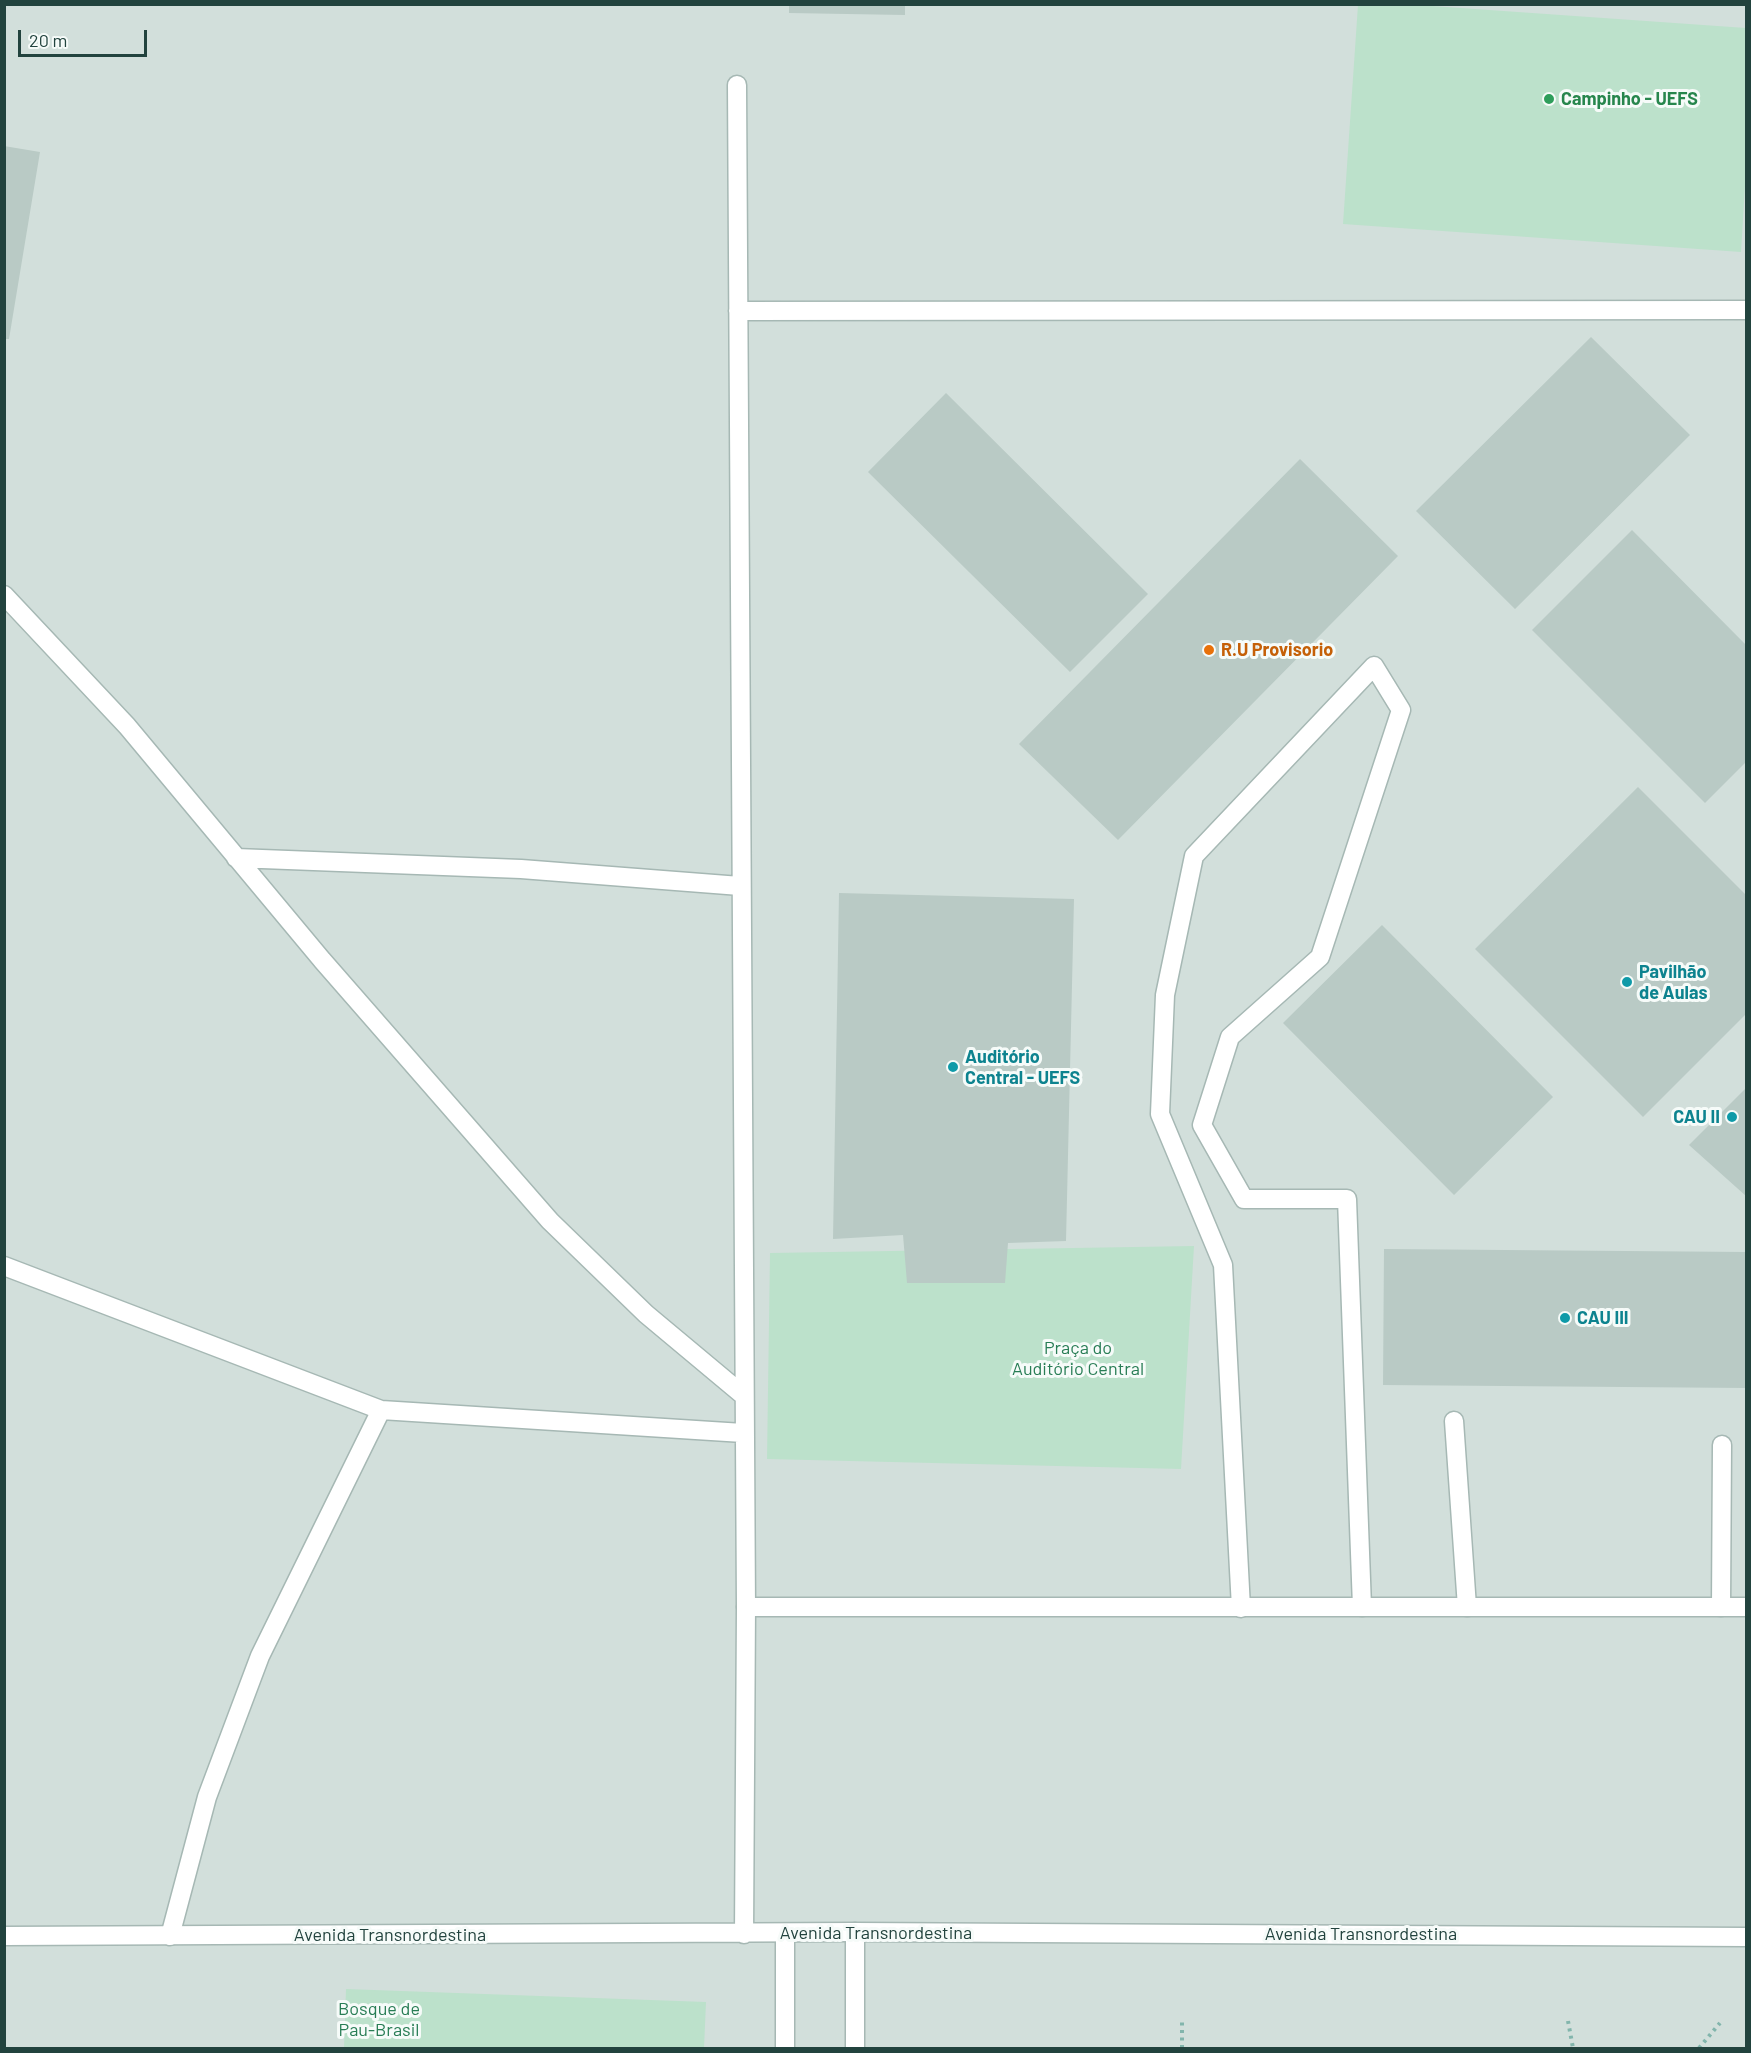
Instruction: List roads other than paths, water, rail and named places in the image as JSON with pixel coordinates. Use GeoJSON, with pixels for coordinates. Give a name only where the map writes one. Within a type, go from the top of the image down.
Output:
{"type":"FeatureCollection","features":[{"type":"Feature","properties":{"kind":"street"},"geometry":{"type":"LineString","coordinates":[[737,85],[743,1433],[746,1607],[744,1934]]}},
{"type":"Feature","properties":{"kind":"street"},"geometry":{"type":"LineString","coordinates":[[738,311],[1746,310]]}},
{"type":"Feature","properties":{"kind":"street"},"geometry":{"type":"LineString","coordinates":[[4,595],[128,726],[236,858],[421,1075],[550,1221],[646,1314],[743,1395]]}},
{"type":"Feature","properties":{"kind":"street"},"geometry":{"type":"LineString","coordinates":[[1241,1608],[1223,1265],[1160,1114],[1165,995],[1194,856],[1374,666],[1401,710],[1320,957],[1230,1037],[1202,1125],[1244,1199],[1347,1199],[1362,1607]]}},
{"type":"Feature","properties":{"kind":"street"},"geometry":{"type":"LineString","coordinates":[[236,858],[521,869],[740,886]]}},
{"type":"Feature","properties":{"kind":"street"},"geometry":{"type":"LineString","coordinates":[[4,1266],[381,1410],[743,1433]]}},
{"type":"Feature","properties":{"kind":"street"},"geometry":{"type":"LineString","coordinates":[[171,1936],[207,1797],[260,1656],[381,1410]]}},
{"type":"Feature","properties":{"kind":"street"},"geometry":{"type":"LineString","coordinates":[[1454,1421],[1467,1607]]}},
{"type":"Feature","properties":{"kind":"street"},"geometry":{"type":"LineString","coordinates":[[1721,1607],[1722,1445]]}},
{"type":"Feature","properties":{"kind":"street"},"geometry":{"type":"LineString","coordinates":[[746,1607],[1746,1607]]}},
{"type":"Feature","properties":{"kind":"street"},"geometry":{"type":"LineString","coordinates":[[855,1932],[855,2049]]}},
{"type":"Feature","properties":{"kind":"street","name":"Avenida Transnordestina"},"geometry":{"type":"LineString","coordinates":[[4,1936],[855,1932],[1746,1937]]}},
{"type":"Feature","properties":{"kind":"street"},"geometry":{"type":"LineString","coordinates":[[785,1933],[785,2049]]}},
{"type":"Feature","properties":{"kind":"place","name":"Campinho - UEFS"},"geometry":{"type":"Point","coordinates":[1549,99]}},
{"type":"Feature","properties":{"kind":"place","name":"R.U Provisorio"},"geometry":{"type":"Point","coordinates":[1209,650]}},
{"type":"Feature","properties":{"kind":"place","name":"Pavilhão de Aulas"},"geometry":{"type":"Point","coordinates":[1627,982]}},
{"type":"Feature","properties":{"kind":"place","name":"Auditório Central - UEFS"},"geometry":{"type":"Point","coordinates":[953,1067]}},
{"type":"Feature","properties":{"kind":"place","name":"CAU II"},"geometry":{"type":"Point","coordinates":[1732,1117]}},
{"type":"Feature","properties":{"kind":"place","name":"CAU III"},"geometry":{"type":"Point","coordinates":[1565,1318]}},
{"type":"Feature","properties":{"kind":"park label","name":"Praça do Auditório Central"},"geometry":{"type":"Point","coordinates":[1078,1358]}},
{"type":"Feature","properties":{"kind":"park label","name":"Bosque de Pau-Brasil"},"geometry":{"type":"Point","coordinates":[379,2019]}}]}
